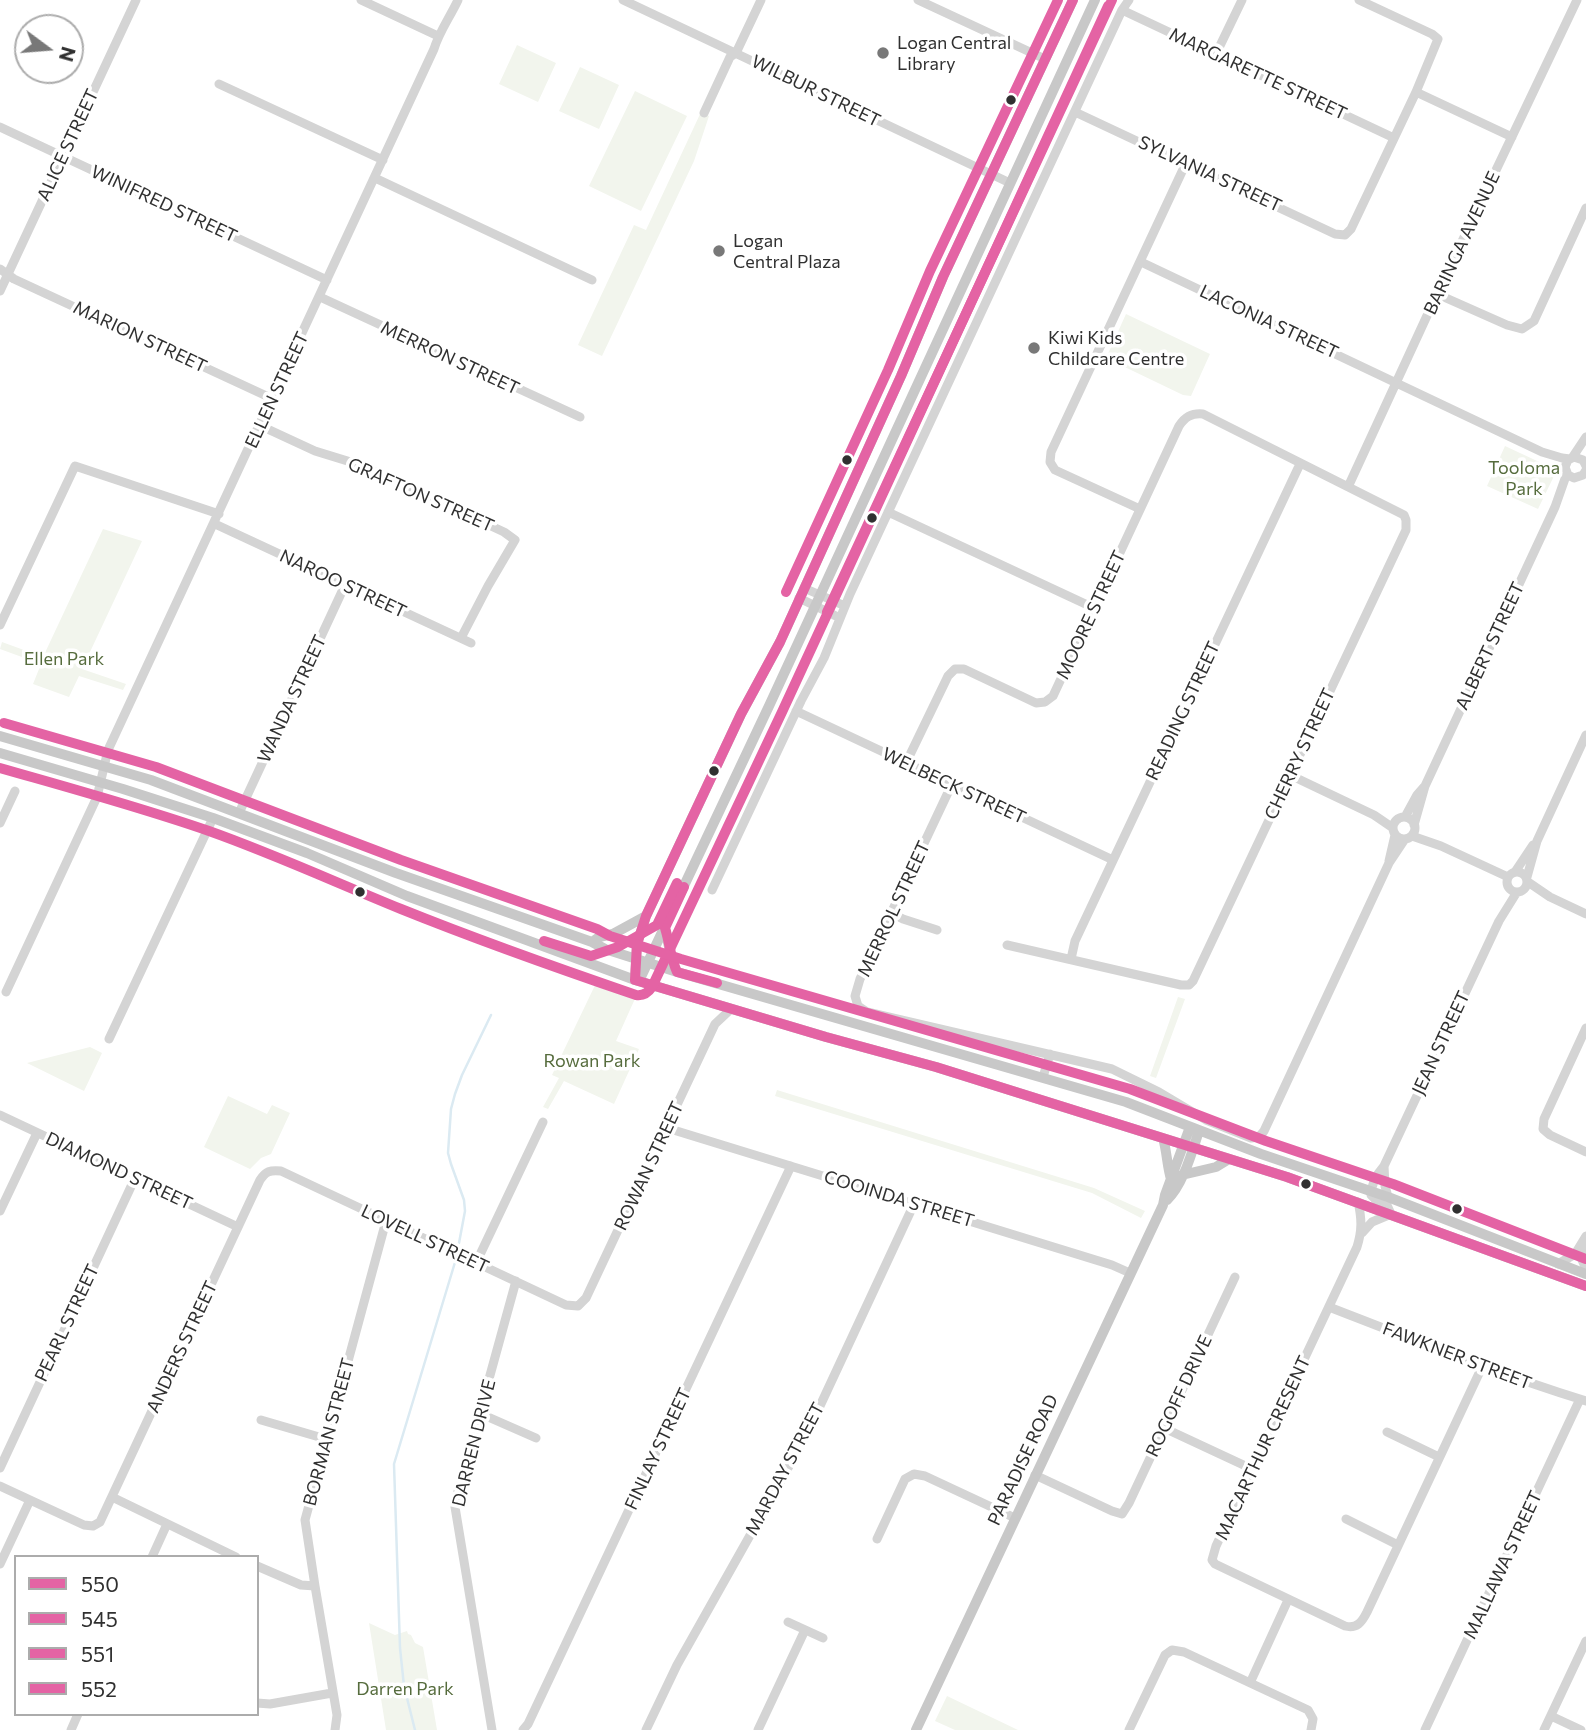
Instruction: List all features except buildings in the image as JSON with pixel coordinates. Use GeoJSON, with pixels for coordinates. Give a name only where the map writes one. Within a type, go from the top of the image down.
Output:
{"type":"FeatureCollection","features":[{"type":"Feature","properties":{"kind":"main road"},"geometry":{"type":"LineString","coordinates":[[637,980],[639,936],[646,916],[741,714],[780,642],[885,413],[924,320],[1073,0]]}},
{"type":"Feature","properties":{"kind":"main road"},"geometry":{"type":"LineString","coordinates":[[637,980],[665,928],[1095,0]]}},
{"type":"Feature","properties":{"kind":"main road"},"geometry":{"type":"LineString","coordinates":[[0,736],[151,780],[396,873],[648,963],[1126,1102],[1261,1154],[1388,1197],[1558,1264],[1586,1272]]}},
{"type":"Feature","properties":{"kind":"main road"},"geometry":{"type":"LineString","coordinates":[[0,753],[213,818],[307,853],[407,896],[637,980],[936,1067],[1189,1146],[1358,1202],[1586,1286]]}},
{"type":"Feature","properties":{"kind":"main road"},"geometry":{"type":"LineString","coordinates":[[592,942],[646,916]]}},
{"type":"Feature","properties":{"kind":"main road"},"geometry":{"type":"LineString","coordinates":[[665,928],[670,956],[677,972]]}},
{"type":"Feature","properties":{"kind":"main road","name":"PARADISE ROAD"},"geometry":{"type":"LineString","coordinates":[[916,1730],[1177,1177],[1195,1129]]}},
{"type":"Feature","properties":{"kind":"main road"},"geometry":{"type":"LineString","coordinates":[[1163,1138],[1168,1168],[1177,1177],[1216,1167],[1229,1159]]}},
{"type":"Feature","properties":{"kind":"street","name":"ALICE STREET"},"geometry":{"type":"LineString","coordinates":[[0,291],[4,272],[63,157],[136,0]]}},
{"type":"Feature","properties":{"kind":"street"},"geometry":{"type":"LineString","coordinates":[[361,0],[438,36]]}},
{"type":"Feature","properties":{"kind":"street","name":"ELLEN STREET"},"geometry":{"type":"LineString","coordinates":[[6,992],[97,797],[108,750],[261,426],[438,36],[458,0]]}},
{"type":"Feature","properties":{"kind":"street","name":"WILBUR STREET"},"geometry":{"type":"LineString","coordinates":[[623,0],[1010,183]]}},
{"type":"Feature","properties":{"kind":"street"},"geometry":{"type":"LineString","coordinates":[[705,113],[730,57],[736,53],[761,0]]}},
{"type":"Feature","properties":{"kind":"street"},"geometry":{"type":"LineString","coordinates":[[918,0],[1045,60]]}},
{"type":"Feature","properties":{"kind":"street"},"geometry":{"type":"LineString","coordinates":[[712,890],[796,711],[824,658],[888,512],[1127,0]]}},
{"type":"Feature","properties":{"kind":"street"},"geometry":{"type":"LineString","coordinates":[[1216,54],[1242,0]]}},
{"type":"Feature","properties":{"kind":"street"},"geometry":{"type":"LineString","coordinates":[[1359,0],[1438,39],[1394,138]]}},
{"type":"Feature","properties":{"kind":"street"},"geometry":{"type":"LineString","coordinates":[[1576,3],[1586,11]]}},
{"type":"Feature","properties":{"kind":"street","name":"BARINGA AVENUE"},"geometry":{"type":"LineString","coordinates":[[1348,488],[1576,3]]}},
{"type":"Feature","properties":{"kind":"street","name":"MARGARETTE STREET"},"geometry":{"type":"LineString","coordinates":[[1122,10],[1394,138]]}},
{"type":"Feature","properties":{"kind":"street"},"geometry":{"type":"LineString","coordinates":[[219,84],[383,159]]}},
{"type":"Feature","properties":{"kind":"street"},"geometry":{"type":"LineString","coordinates":[[1416,92],[1512,137]]}},
{"type":"Feature","properties":{"kind":"street","name":"SYLVANIA STREET"},"geometry":{"type":"LineString","coordinates":[[1075,112],[1335,234],[1345,235],[1351,229],[1394,138]]}},
{"type":"Feature","properties":{"kind":"street","name":"WINIFRED STREET"},"geometry":{"type":"LineString","coordinates":[[0,127],[327,280]]}},
{"type":"Feature","properties":{"kind":"street"},"geometry":{"type":"LineString","coordinates":[[1140,509],[1055,470],[1050,462],[1051,452],[1186,163]]}},
{"type":"Feature","properties":{"kind":"street"},"geometry":{"type":"LineString","coordinates":[[375,178],[592,280]]}},
{"type":"Feature","properties":{"kind":"street"},"geometry":{"type":"LineString","coordinates":[[1437,294],[1522,329],[1534,321],[1584,220],[1586,208]]}},
{"type":"Feature","properties":{"kind":"street","name":"LACONIA STREET"},"geometry":{"type":"LineString","coordinates":[[1141,262],[1542,452],[1562,458],[1568,464]]}},
{"type":"Feature","properties":{"kind":"street","name":"MARION STREET"},"geometry":{"type":"LineString","coordinates":[[4,272],[26,285],[273,399]]}},
{"type":"Feature","properties":{"kind":"street","name":"MERRON STREET"},"geometry":{"type":"LineString","coordinates":[[320,297],[580,417]]}},
{"type":"Feature","properties":{"kind":"street","name":"MOORE STREET"},"geometry":{"type":"LineString","coordinates":[[905,763],[948,676],[955,669],[964,669],[1036,703],[1045,702],[1053,696],[1178,426],[1187,416],[1203,414],[1300,464]]}},
{"type":"Feature","properties":{"kind":"street","name":"GRAFTON STREET"},"geometry":{"type":"LineString","coordinates":[[261,426],[314,451],[377,472],[504,532],[515,540],[461,638]]}},
{"type":"Feature","properties":{"kind":"street","name":"ALBERT STREET"},"geometry":{"type":"LineString","coordinates":[[1259,1137],[1389,863],[1411,833],[1425,786],[1555,507],[1568,464],[1586,437]]}},
{"type":"Feature","properties":{"kind":"street"},"geometry":{"type":"LineString","coordinates":[[1579,457],[1584,469],[1572,478],[1568,464],[1579,457]]}},
{"type":"Feature","properties":{"kind":"street"},"geometry":{"type":"LineString","coordinates":[[1300,464],[1348,488]]}},
{"type":"Feature","properties":{"kind":"street","name":"READING STREET"},"geometry":{"type":"LineString","coordinates":[[1071,960],[1075,941],[1300,464]]}},
{"type":"Feature","properties":{"kind":"street","name":"NAROO STREET"},"geometry":{"type":"LineString","coordinates":[[0,625],[75,466],[217,519],[345,585],[471,643]]}},
{"type":"Feature","properties":{"kind":"street","name":"ALBERT STREET"},"geometry":{"type":"LineString","coordinates":[[1555,507],[1584,469]]}},
{"type":"Feature","properties":{"kind":"street","name":"CHERRY STREET"},"geometry":{"type":"LineString","coordinates":[[1071,960],[1181,985],[1189,985],[1193,981],[1406,530],[1404,515],[1348,488]]}},
{"type":"Feature","properties":{"kind":"street"},"geometry":{"type":"LineString","coordinates":[[888,512],[1094,608]]}},
{"type":"Feature","properties":{"kind":"street","name":"WANDA STREET"},"geometry":{"type":"LineString","coordinates":[[239,813],[345,585]]}},
{"type":"Feature","properties":{"kind":"street"},"geometry":{"type":"LineString","coordinates":[[802,593],[840,618]]}},
{"type":"Feature","properties":{"kind":"street"},"geometry":{"type":"LineString","coordinates":[[817,601],[845,606]]}},
{"type":"Feature","properties":{"kind":"street","name":"WELBECK STREET"},"geometry":{"type":"LineString","coordinates":[[796,711],[1113,860]]}},
{"type":"Feature","properties":{"kind":"street","name":"JEAN STREET"},"geometry":{"type":"LineString","coordinates":[[1370,1191],[1499,921],[1521,886],[1536,841],[1586,735]]}},
{"type":"Feature","properties":{"kind":"street"},"geometry":{"type":"LineString","coordinates":[[1290,775],[1397,825],[1410,820],[1411,833]]}},
{"type":"Feature","properties":{"kind":"street","name":"MERROL STREET"},"geometry":{"type":"LineString","coordinates":[[952,784],[857,988],[856,1005],[867,1012],[1118,1071],[1219,1126],[1248,1137],[1259,1137]]}},
{"type":"Feature","properties":{"kind":"street","name":"ALBERT STREET"},"geometry":{"type":"LineString","coordinates":[[1389,863],[1397,825],[1425,786]]}},
{"type":"Feature","properties":{"kind":"street"},"geometry":{"type":"LineString","coordinates":[[0,823],[15,791]]}},
{"type":"Feature","properties":{"kind":"street"},"geometry":{"type":"LineString","coordinates":[[108,1039],[213,818]]}},
{"type":"Feature","properties":{"kind":"street"},"geometry":{"type":"LineString","coordinates":[[1397,825],[1399,839],[1411,833],[1512,874],[1522,872],[1521,886]]}},
{"type":"Feature","properties":{"kind":"street","name":"JEAN STREET"},"geometry":{"type":"LineString","coordinates":[[1512,874],[1536,841]]}},
{"type":"Feature","properties":{"kind":"street"},"geometry":{"type":"LineString","coordinates":[[1512,874],[1507,884],[1521,886],[1550,897],[1586,914]]}},
{"type":"Feature","properties":{"kind":"street"},"geometry":{"type":"LineString","coordinates":[[891,913],[937,930]]}},
{"type":"Feature","properties":{"kind":"street"},"geometry":{"type":"LineString","coordinates":[[1007,945],[1071,960]]}},
{"type":"Feature","properties":{"kind":"street","name":"ROWAN STREET"},"geometry":{"type":"LineString","coordinates":[[715,1004],[715,1024]]}},
{"type":"Feature","properties":{"kind":"street","name":"ROWAN STREET"},"geometry":{"type":"LineString","coordinates":[[578,1306],[586,1298],[715,1024],[731,1009]]}},
{"type":"Feature","properties":{"kind":"street"},"geometry":{"type":"LineString","coordinates":[[1586,1028],[1544,1119],[1543,1129],[1586,1152]]}},
{"type":"Feature","properties":{"kind":"street"},"geometry":{"type":"LineString","coordinates":[[1043,1077],[1050,1054]]}},
{"type":"Feature","properties":{"kind":"street","name":"DIAMOND STREET"},"geometry":{"type":"LineString","coordinates":[[0,1115],[239,1227]]}},
{"type":"Feature","properties":{"kind":"street"},"geometry":{"type":"LineString","coordinates":[[476,1262],[543,1122]]}},
{"type":"Feature","properties":{"kind":"street","name":"COOINDA STREET"},"geometry":{"type":"LineString","coordinates":[[667,1128],[1112,1265],[1130,1273]]}},
{"type":"Feature","properties":{"kind":"street"},"geometry":{"type":"LineString","coordinates":[[0,1211],[37,1133]]}},
{"type":"Feature","properties":{"kind":"street","name":"FINLAY STREET"},"geometry":{"type":"LineString","coordinates":[[523,1730],[791,1166]]}},
{"type":"Feature","properties":{"kind":"street"},"geometry":{"type":"LineString","coordinates":[[1384,1166],[1388,1197]]}},
{"type":"Feature","properties":{"kind":"street","name":"LOVELL STREET"},"geometry":{"type":"LineString","coordinates":[[272,1170],[281,1171],[566,1305],[578,1306]]}},
{"type":"Feature","properties":{"kind":"street","name":"ANDERS STREET"},"geometry":{"type":"LineString","coordinates":[[30,1500],[84,1525],[93,1526],[100,1522],[260,1180],[265,1172],[272,1170]]}},
{"type":"Feature","properties":{"kind":"street","name":"PEARL STREET"},"geometry":{"type":"LineString","coordinates":[[0,1468],[135,1178]]}},
{"type":"Feature","properties":{"kind":"street"},"geometry":{"type":"LineString","coordinates":[[1362,1233],[1372,1222],[1391,1214],[1387,1205],[1373,1199],[1370,1191]]}},
{"type":"Feature","properties":{"kind":"street","name":"MACARTHUR CRESENT"},"geometry":{"type":"LineString","coordinates":[[1358,1202],[1362,1233],[1353,1256],[1216,1546],[1212,1560],[1215,1564],[1345,1626],[1355,1627],[1367,1612],[1482,1367]]}},
{"type":"Feature","properties":{"kind":"street","name":"MARDAY STREET"},"geometry":{"type":"LineString","coordinates":[[646,1730],[677,1665],[806,1436],[914,1204]]}},
{"type":"Feature","properties":{"kind":"street","name":"BORMAN STREET"},"geometry":{"type":"LineString","coordinates":[[335,1730],[337,1715],[305,1520],[386,1221]]}},
{"type":"Feature","properties":{"kind":"street"},"geometry":{"type":"LineString","coordinates":[[1558,1264],[1573,1257],[1585,1240]]}},
{"type":"Feature","properties":{"kind":"street"},"geometry":{"type":"LineString","coordinates":[[1585,1240],[1582,1260],[1586,1272]]}},
{"type":"Feature","properties":{"kind":"street","name":"ROGOFF DRIVE"},"geometry":{"type":"LineString","coordinates":[[1035,1475],[1122,1514],[1235,1277]]}},
{"type":"Feature","properties":{"kind":"street","name":"DARREN DRIVE"},"geometry":{"type":"LineString","coordinates":[[492,1730],[455,1507],[516,1282]]}},
{"type":"Feature","properties":{"kind":"street","name":"FAWKNER STREET"},"geometry":{"type":"LineString","coordinates":[[1329,1307],[1482,1367],[1583,1400]]}},
{"type":"Feature","properties":{"kind":"street","name":"MALLAWA STREET"},"geometry":{"type":"LineString","coordinates":[[1425,1730],[1583,1400]]}},
{"type":"Feature","properties":{"kind":"street"},"geometry":{"type":"LineString","coordinates":[[480,1413],[536,1438]]}},
{"type":"Feature","properties":{"kind":"street"},"geometry":{"type":"LineString","coordinates":[[261,1420],[326,1439]]}},
{"type":"Feature","properties":{"kind":"street"},"geometry":{"type":"LineString","coordinates":[[1164,1428],[1252,1469]]}},
{"type":"Feature","properties":{"kind":"street"},"geometry":{"type":"LineString","coordinates":[[1387,1432],[1439,1457]]}},
{"type":"Feature","properties":{"kind":"street"},"geometry":{"type":"LineString","coordinates":[[877,1539],[905,1479],[914,1474],[925,1476],[1016,1518]]}},
{"type":"Feature","properties":{"kind":"street"},"geometry":{"type":"LineString","coordinates":[[0,1486],[30,1500],[0,1564]]}},
{"type":"Feature","properties":{"kind":"street"},"geometry":{"type":"LineString","coordinates":[[112,1497],[232,1555]]}},
{"type":"Feature","properties":{"kind":"street"},"geometry":{"type":"LineString","coordinates":[[1346,1520],[1398,1545]]}},
{"type":"Feature","properties":{"kind":"street"},"geometry":{"type":"LineString","coordinates":[[153,1555],[167,1524]]}},
{"type":"Feature","properties":{"kind":"street"},"geometry":{"type":"LineString","coordinates":[[259,1567],[301,1585],[315,1586]]}},
{"type":"Feature","properties":{"kind":"street"},"geometry":{"type":"LineString","coordinates":[[1250,1683],[1289,1600]]}},
{"type":"Feature","properties":{"kind":"street"},"geometry":{"type":"LineString","coordinates":[[788,1622],[823,1638]]}},
{"type":"Feature","properties":{"kind":"street"},"geometry":{"type":"LineString","coordinates":[[758,1730],[805,1630]]}},
{"type":"Feature","properties":{"kind":"street"},"geometry":{"type":"LineString","coordinates":[[1544,1730],[1586,1641]]}},
{"type":"Feature","properties":{"kind":"street"},"geometry":{"type":"LineString","coordinates":[[1129,1730],[1166,1655],[1172,1650],[1184,1652],[1308,1710],[1314,1719],[1311,1730]]}},
{"type":"Feature","properties":{"kind":"street"},"geometry":{"type":"LineString","coordinates":[[259,1703],[270,1704],[332,1693]]}},
{"type":"Feature","properties":{"kind":"street"},"geometry":{"type":"LineString","coordinates":[[1551,1716],[1581,1730]]}},
{"type":"Feature","properties":{"kind":"green space"},"geometry":{"type":"Polygon","coordinates":[[[517,45],[556,63],[538,102],[499,84],[517,45]]]}},
{"type":"Feature","properties":{"kind":"green space"},"geometry":{"type":"Polygon","coordinates":[[[580,67],[619,85],[599,129],[559,111],[580,67]]]}},
{"type":"Feature","properties":{"kind":"green space"},"geometry":{"type":"Polygon","coordinates":[[[635,91],[687,116],[641,211],[589,186],[635,91]]]}},
{"type":"Feature","properties":{"kind":"green space"},"geometry":{"type":"Polygon","coordinates":[[[701,112],[709,116],[694,161],[602,356],[578,345],[634,225],[646,230],[701,112]]]}},
{"type":"Feature","properties":{"kind":"green space"},"geometry":{"type":"Polygon","coordinates":[[[1126,314],[1210,354],[1191,396],[1183,395],[1106,358],[1126,314]]]}},
{"type":"Feature","properties":{"kind":"green space","name":"Tooloma Park"},"geometry":{"type":"Polygon","coordinates":[[[1505,446],[1550,467],[1554,476],[1538,509],[1487,486],[1505,446]]]}},
{"type":"Feature","properties":{"kind":"green space","name":"Ellen Park"},"geometry":{"type":"Polygon","coordinates":[[[103,529],[142,541],[82,669],[126,684],[123,690],[79,676],[69,697],[33,684],[41,664],[0,649],[2,642],[43,657],[103,529]]]}},
{"type":"Feature","properties":{"kind":"green space","name":"Rowan Park"},"geometry":{"type":"Polygon","coordinates":[[[598,979],[638,992],[616,1041],[639,1049],[614,1104],[564,1081],[548,1109],[543,1107],[559,1078],[552,1075],[598,979]]]}},
{"type":"Feature","properties":{"kind":"green space"},"geometry":{"type":"Polygon","coordinates":[[[1178,997],[1185,999],[1156,1078],[1150,1076],[1178,997]]]}},
{"type":"Feature","properties":{"kind":"green space"},"geometry":{"type":"Polygon","coordinates":[[[90,1047],[102,1053],[84,1091],[27,1063],[90,1047]]]}},
{"type":"Feature","properties":{"kind":"green space"},"geometry":{"type":"Polygon","coordinates":[[[777,1090],[1094,1188],[1145,1211],[1141,1218],[1092,1193],[775,1096],[777,1090]]]}},
{"type":"Feature","properties":{"kind":"green space"},"geometry":{"type":"Polygon","coordinates":[[[228,1096],[267,1114],[272,1105],[290,1113],[271,1154],[261,1158],[250,1169],[204,1147],[228,1096]]]}},
{"type":"Feature","properties":{"kind":"green space","name":"Darren Park"},"geometry":{"type":"Polygon","coordinates":[[[369,1623],[395,1635],[407,1631],[415,1643],[423,1647],[437,1730],[386,1730],[369,1623]]]}},
{"type":"Feature","properties":{"kind":"green space"},"geometry":{"type":"Polygon","coordinates":[[[947,1696],[1018,1730],[955,1730],[935,1721],[947,1696]]]}},
{"type":"Feature","properties":{"kind":"waterway"},"geometry":{"type":"LineString","coordinates":[[459,1243],[465,1211],[464,1200],[448,1153],[451,1109],[462,1075],[491,1015]]}},
{"type":"Feature","properties":{"kind":"waterway"},"geometry":{"type":"LineString","coordinates":[[415,1730],[404,1686],[400,1648],[394,1464],[456,1259]]}},
{"type":"Feature","properties":{"kind":"transit line","name":"552"},"geometry":{"type":"LineString","coordinates":[[786,592],[888,370],[930,271],[1058,0]]}},
{"type":"Feature","properties":{"kind":"transit line","name":"550"},"geometry":{"type":"LineString","coordinates":[[1073,0],[943,277],[780,642],[741,714],[646,916],[637,944],[635,980],[936,1067],[1287,1177],[1586,1286]]}},
{"type":"Feature","properties":{"kind":"transit line","name":"552"},"geometry":{"type":"LineString","coordinates":[[827,612],[1112,0]]}},
{"type":"Feature","properties":{"kind":"transit line","name":"545"},"geometry":{"type":"LineString","coordinates":[[0,768],[209,831],[488,943],[636,995],[647,992],[652,987],[782,712],[1108,6]]}},
{"type":"Feature","properties":{"kind":"transit line","name":"551"},"geometry":{"type":"LineString","coordinates":[[4,723],[156,767],[610,936],[1130,1089],[1266,1141],[1393,1184],[1586,1259]]}},
{"type":"Feature","properties":{"kind":"transit line","name":"545"},"geometry":{"type":"LineString","coordinates":[[544,941],[591,956],[618,947],[657,925],[677,883]]}},
{"type":"Feature","properties":{"kind":"transit line","name":"550"},"geometry":{"type":"LineString","coordinates":[[684,887],[665,928],[677,972],[717,983]]}},
{"type":"Feature","properties":{"kind":"place","name":"Logan Central Library"},"geometry":{"type":"Point","coordinates":[883,53]}},
{"type":"Feature","properties":{"kind":"place","name":"Logan Central Plaza"},"geometry":{"type":"Point","coordinates":[719,251]}},
{"type":"Feature","properties":{"kind":"place","name":"Kiwi Kids Childcare Centre"},"geometry":{"type":"Point","coordinates":[1034,348]}}]}
